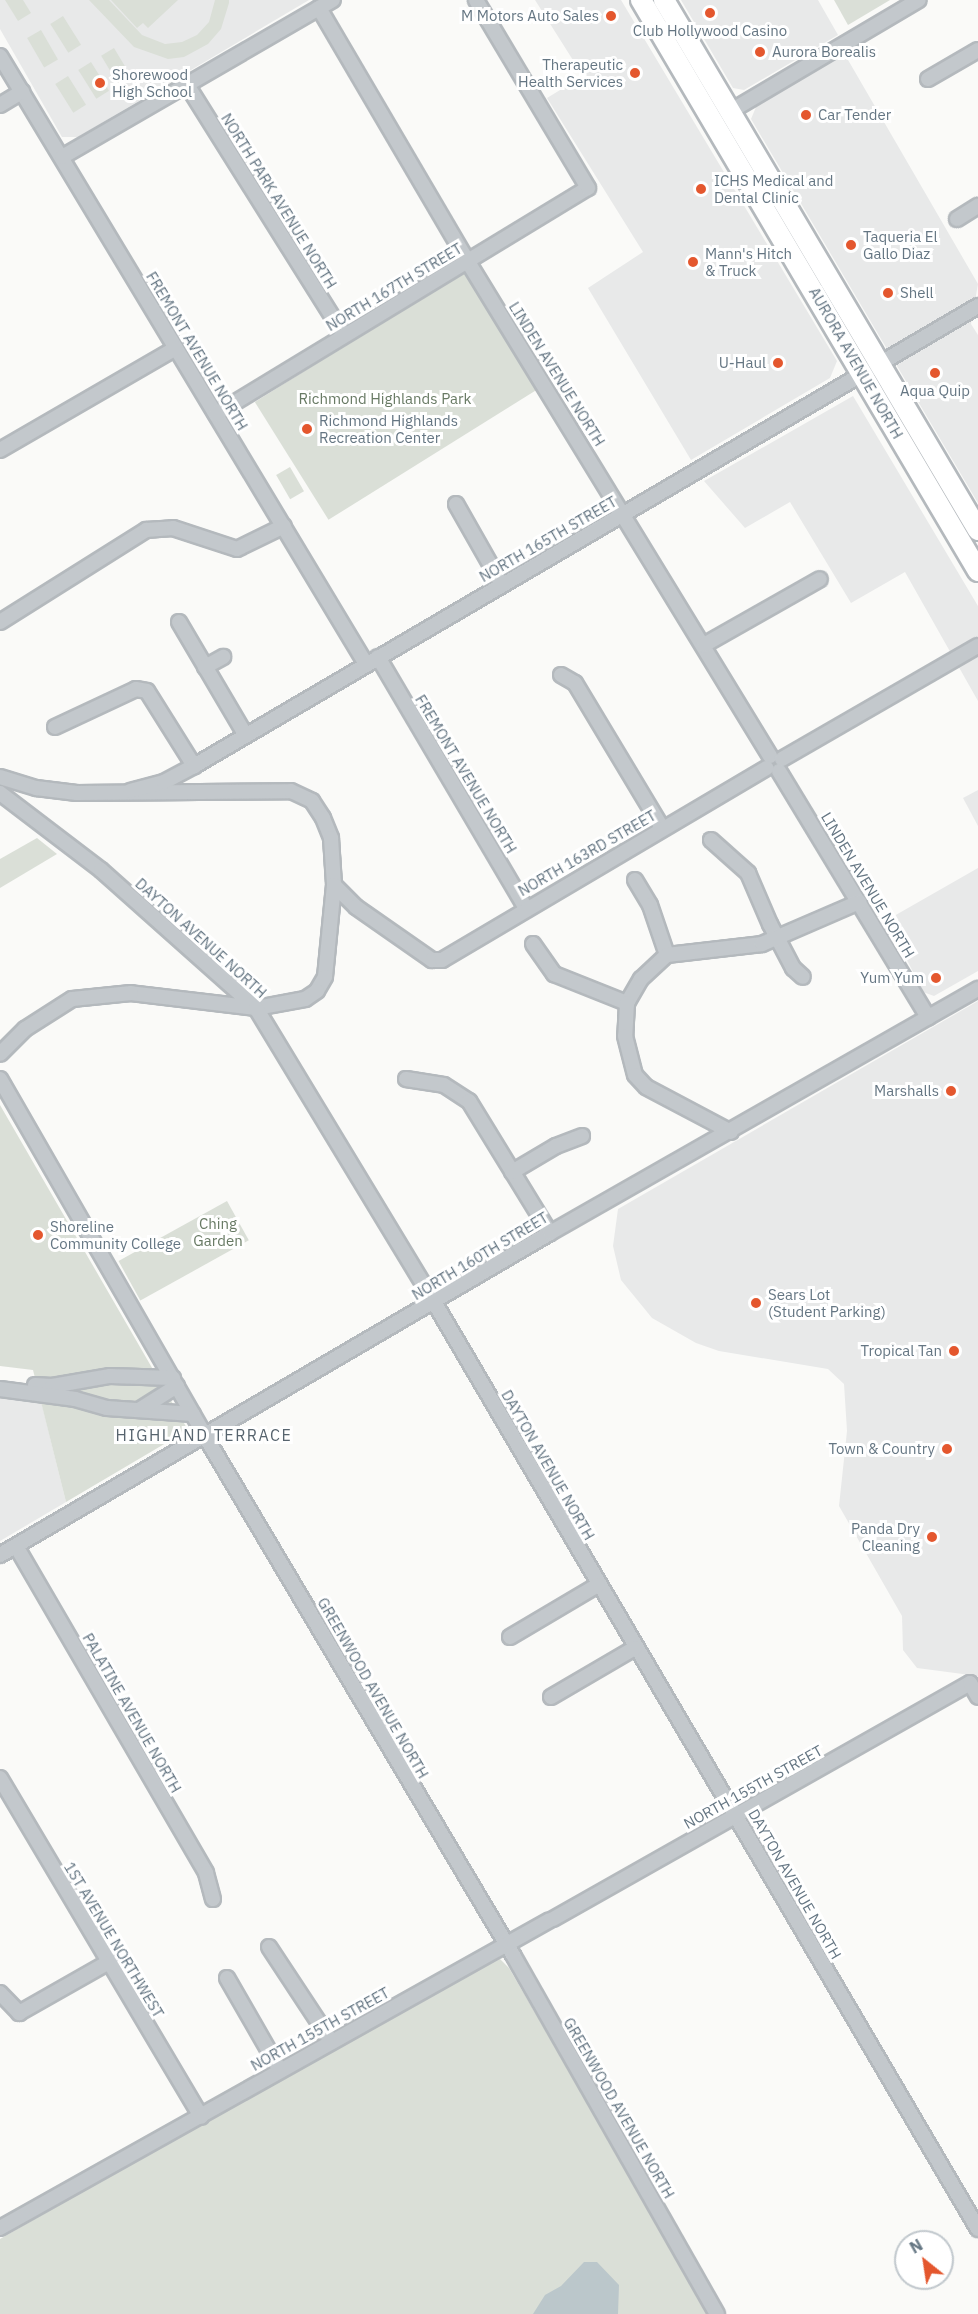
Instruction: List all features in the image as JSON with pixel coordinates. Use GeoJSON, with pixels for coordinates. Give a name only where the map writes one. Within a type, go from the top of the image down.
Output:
{"type":"FeatureCollection","features":[{"type":"Feature","properties":{"kind":"highway","name":"AURORA AVENUE NORTH"},"geometry":{"type":"LineString","coordinates":[[641,0],[871,370],[978,530]]}},
{"type":"Feature","properties":{"kind":"highway","name":"AURORA AVENUE NORTH"},"geometry":{"type":"LineString","coordinates":[[664,0],[731,111],[978,571]]}},
{"type":"Feature","properties":{"kind":"street"},"geometry":{"type":"LineString","coordinates":[[62,157],[333,0]]}},
{"type":"Feature","properties":{"kind":"street","name":"NORTH 167TH STREET"},"geometry":{"type":"LineString","coordinates":[[216,414],[588,188],[476,0]]}},
{"type":"Feature","properties":{"kind":"street"},"geometry":{"type":"LineString","coordinates":[[731,111],[919,0]]}},
{"type":"Feature","properties":{"kind":"street","name":"LINDEN AVENUE NORTH"},"geometry":{"type":"LineString","coordinates":[[319,8],[468,262],[625,514],[928,1017]]}},
{"type":"Feature","properties":{"kind":"street"},"geometry":{"type":"LineString","coordinates":[[928,79],[978,50]]}},
{"type":"Feature","properties":{"kind":"street","name":"FREMONT AVENUE NORTH"},"geometry":{"type":"LineString","coordinates":[[0,56],[285,526],[372,660],[526,908]]}},
{"type":"Feature","properties":{"kind":"street","name":"NORTH PARK AVENUE NORTH"},"geometry":{"type":"LineString","coordinates":[[187,85],[344,335]]}},
{"type":"Feature","properties":{"kind":"street"},"geometry":{"type":"LineString","coordinates":[[0,105],[22,92]]}},
{"type":"Feature","properties":{"kind":"street"},"geometry":{"type":"LineString","coordinates":[[957,219],[978,206]]}},
{"type":"Feature","properties":{"kind":"street","name":"NORTH 165TH STREET"},"geometry":{"type":"LineString","coordinates":[[130,791],[164,782],[194,766],[978,306]]}},
{"type":"Feature","properties":{"kind":"street"},"geometry":{"type":"LineString","coordinates":[[0,450],[176,348]]}},
{"type":"Feature","properties":{"kind":"street"},"geometry":{"type":"LineString","coordinates":[[456,504],[502,585]]}},
{"type":"Feature","properties":{"kind":"street"},"geometry":{"type":"LineString","coordinates":[[0,622],[146,530],[173,528],[237,549],[285,526]]}},
{"type":"Feature","properties":{"kind":"street"},"geometry":{"type":"LineString","coordinates":[[704,645],[820,579]]}},
{"type":"Feature","properties":{"kind":"street"},"geometry":{"type":"LineString","coordinates":[[179,622],[245,734]]}},
{"type":"Feature","properties":{"kind":"street","name":"NORTH 163RD STREET"},"geometry":{"type":"LineString","coordinates":[[334,885],[356,907],[425,954],[442,960],[662,828],[978,646]]}},
{"type":"Feature","properties":{"kind":"street"},"geometry":{"type":"LineString","coordinates":[[205,667],[223,657]]}},
{"type":"Feature","properties":{"kind":"street"},"geometry":{"type":"LineString","coordinates":[[561,675],[575,683],[662,828]]}},
{"type":"Feature","properties":{"kind":"street"},"geometry":{"type":"LineString","coordinates":[[55,727],[136,688],[154,698],[194,766]]}},
{"type":"Feature","properties":{"kind":"street"},"geometry":{"type":"LineString","coordinates":[[0,777],[77,793],[291,791],[312,801],[323,818],[331,838],[334,885],[325,977],[317,991],[291,1004],[256,1008],[131,993],[72,999],[25,1029],[0,1054]]}},
{"type":"Feature","properties":{"kind":"street"},"geometry":{"type":"LineString","coordinates":[[18,807],[17,792],[25,784]]}},
{"type":"Feature","properties":{"kind":"street","name":"DAYTON AVENUE NORTH"},"geometry":{"type":"LineString","coordinates":[[0,793],[101,870],[256,1008],[434,1302],[978,2229]]}},
{"type":"Feature","properties":{"kind":"street"},"geometry":{"type":"LineString","coordinates":[[711,840],[748,873],[793,968],[803,977]]}},
{"type":"Feature","properties":{"kind":"street"},"geometry":{"type":"LineString","coordinates":[[635,880],[650,905],[668,955]]}},
{"type":"Feature","properties":{"kind":"street"},"geometry":{"type":"LineString","coordinates":[[730,1132],[646,1087],[635,1075],[625,1036],[627,1003],[641,979],[668,955],[739,948],[778,938],[859,902]]}},
{"type":"Feature","properties":{"kind":"street"},"geometry":{"type":"LineString","coordinates":[[533,944],[546,965],[566,982],[627,1003]]}},
{"type":"Feature","properties":{"kind":"street","name":"NORTH 160TH STREET"},"geometry":{"type":"LineString","coordinates":[[0,1555],[550,1233],[978,989]]}},
{"type":"Feature","properties":{"kind":"street","name":"GREENWOOD AVENUE NORTH"},"geometry":{"type":"LineString","coordinates":[[0,1079],[205,1436],[506,1944],[717,2314]]}},
{"type":"Feature","properties":{"kind":"street"},"geometry":{"type":"LineString","coordinates":[[406,1079],[444,1085],[470,1101],[550,1233]]}},
{"type":"Feature","properties":{"kind":"street"},"geometry":{"type":"LineString","coordinates":[[512,1172],[556,1146],[582,1136]]}},
{"type":"Feature","properties":{"kind":"street"},"geometry":{"type":"LineString","coordinates":[[0,1381],[52,1386],[110,1376],[175,1382]]}},
{"type":"Feature","properties":{"kind":"street"},"geometry":{"type":"LineString","coordinates":[[138,1410],[175,1382]]}},
{"type":"Feature","properties":{"kind":"street"},"geometry":{"type":"LineString","coordinates":[[0,1389],[138,1410],[193,1414]]}},
{"type":"Feature","properties":{"kind":"street","name":"PALATINE AVENUE NORTH"},"geometry":{"type":"LineString","coordinates":[[16,1546],[206,1872],[213,1899]]}},
{"type":"Feature","properties":{"kind":"street"},"geometry":{"type":"LineString","coordinates":[[510,1637],[598,1585]]}},
{"type":"Feature","properties":{"kind":"street"},"geometry":{"type":"LineString","coordinates":[[551,1697],[635,1648]]}},
{"type":"Feature","properties":{"kind":"street","name":"NORTH 155TH STREET"},"geometry":{"type":"LineString","coordinates":[[0,2228],[970,1683],[978,1697]]}},
{"type":"Feature","properties":{"kind":"street","name":"1ST AVENUE NORTHWEST"},"geometry":{"type":"LineString","coordinates":[[0,1778],[107,1963],[201,2117]]}},
{"type":"Feature","properties":{"kind":"street"},"geometry":{"type":"LineString","coordinates":[[269,1947],[331,2041]]}},
{"type":"Feature","properties":{"kind":"street"},"geometry":{"type":"LineString","coordinates":[[0,1992],[19,2013],[107,1963]]}},
{"type":"Feature","properties":{"kind":"street"},"geometry":{"type":"LineString","coordinates":[[227,1978],[280,2070]]}},
{"type":"Feature","properties":{"kind":"shaded area","name":"Shorewood High School"},"geometry":{"type":"Polygon","coordinates":[[[0,0],[309,0],[78,137],[62,137],[0,29],[0,0]]]}},
{"type":"Feature","properties":{"kind":"shaded area"},"geometry":{"type":"Polygon","coordinates":[[[535,0],[621,0],[837,361],[830,378],[691,460],[588,288],[643,252],[547,98],[583,76],[535,0]]]}},
{"type":"Feature","properties":{"kind":"shaded area"},"geometry":{"type":"Polygon","coordinates":[[[681,0],[818,0],[838,35],[744,90],[733,88],[681,0]]]}},
{"type":"Feature","properties":{"kind":"shaded area"},"geometry":{"type":"Polygon","coordinates":[[[844,53],[978,284],[971,324],[978,335],[978,503],[751,119],[756,107],[844,53]]]}},
{"type":"Feature","properties":{"kind":"shaded area"},"geometry":{"type":"Polygon","coordinates":[[[853,396],[978,606],[978,701],[905,572],[851,603],[790,502],[745,528],[704,481],[853,396]]]}},
{"type":"Feature","properties":{"kind":"shaded area"},"geometry":{"type":"Polygon","coordinates":[[[978,790],[978,826],[963,798],[978,790]]]}},
{"type":"Feature","properties":{"kind":"shaded area"},"geometry":{"type":"Polygon","coordinates":[[[978,868],[978,971],[934,996],[923,992],[887,920],[978,868]]]}},
{"type":"Feature","properties":{"kind":"shaded area"},"geometry":{"type":"Polygon","coordinates":[[[978,1001],[978,1676],[917,1668],[903,1650],[902,1616],[839,1506],[847,1431],[844,1384],[828,1369],[719,1351],[696,1343],[652,1318],[621,1280],[613,1246],[618,1209],[978,1001]]]}},
{"type":"Feature","properties":{"kind":"shaded area"},"geometry":{"type":"Polygon","coordinates":[[[0,1394],[40,1397],[66,1502],[0,1541],[0,1394]]]}},
{"type":"Feature","properties":{"kind":"shaded area"},"geometry":{"type":"Polygon","coordinates":[[[584,2262],[597,2262],[619,2285],[618,2314],[533,2314],[545,2295],[561,2286],[584,2262]]]}},
{"type":"Feature","properties":{"kind":"green space"},"geometry":{"type":"Polygon","coordinates":[[[5,0],[23,0],[31,13],[18,21],[5,0]]]}},
{"type":"Feature","properties":{"kind":"green space"},"geometry":{"type":"Polygon","coordinates":[[[89,0],[109,0],[142,35],[165,44],[182,42],[197,35],[209,22],[215,0],[229,0],[229,3],[221,29],[208,44],[184,57],[168,59],[134,47],[89,0]]]}},
{"type":"Feature","properties":{"kind":"green space"},"geometry":{"type":"Polygon","coordinates":[[[111,0],[178,0],[148,28],[143,23],[137,28],[111,0]]]}},
{"type":"Feature","properties":{"kind":"green space"},"geometry":{"type":"Polygon","coordinates":[[[834,0],[890,0],[848,25],[834,0]]]}},
{"type":"Feature","properties":{"kind":"green space"},"geometry":{"type":"Polygon","coordinates":[[[63,16],[81,45],[68,53],[50,24],[63,16]]]}},
{"type":"Feature","properties":{"kind":"green space"},"geometry":{"type":"Polygon","coordinates":[[[41,30],[58,59],[44,67],[27,38],[41,30]]]}},
{"type":"Feature","properties":{"kind":"green space"},"geometry":{"type":"Polygon","coordinates":[[[114,48],[132,78],[119,86],[101,56],[114,48]]]}},
{"type":"Feature","properties":{"kind":"green space"},"geometry":{"type":"Polygon","coordinates":[[[91,62],[109,91],[96,99],[78,70],[91,62]]]}},
{"type":"Feature","properties":{"kind":"green space"},"geometry":{"type":"Polygon","coordinates":[[[68,76],[86,105],[73,113],[55,84],[68,76]]]}},
{"type":"Feature","properties":{"kind":"green space","name":"Richmond Highlands Park"},"geometry":{"type":"Polygon","coordinates":[[[466,270],[540,388],[328,520],[255,402],[466,270]]]}},
{"type":"Feature","properties":{"kind":"green space"},"geometry":{"type":"Polygon","coordinates":[[[290,467],[304,491],[290,499],[276,475],[290,467]]]}},
{"type":"Feature","properties":{"kind":"green space"},"geometry":{"type":"Polygon","coordinates":[[[37,838],[57,854],[0,888],[0,859],[37,838]]]}},
{"type":"Feature","properties":{"kind":"green space","name":"Shoreline Community College"},"geometry":{"type":"Polygon","coordinates":[[[0,1105],[188,1430],[66,1502],[33,1370],[0,1366],[0,1105]]]}},
{"type":"Feature","properties":{"kind":"green space","name":"Ching Garden"},"geometry":{"type":"Polygon","coordinates":[[[227,1201],[249,1240],[140,1300],[119,1261],[227,1201]]]}},
{"type":"Feature","properties":{"kind":"green space"},"geometry":{"type":"Polygon","coordinates":[[[491,1957],[499,1958],[509,1968],[711,2314],[0,2314],[0,2239],[491,1957]]]}},
{"type":"Feature","properties":{"kind":"place","name":"Club Hollywood Casino"},"geometry":{"type":"Point","coordinates":[710,13]}},
{"type":"Feature","properties":{"kind":"place","name":"M Motors Auto Sales"},"geometry":{"type":"Point","coordinates":[611,16]}},
{"type":"Feature","properties":{"kind":"place","name":"Aurora Borealis"},"geometry":{"type":"Point","coordinates":[760,52]}},
{"type":"Feature","properties":{"kind":"place","name":"Therapeutic Health Services"},"geometry":{"type":"Point","coordinates":[635,73]}},
{"type":"Feature","properties":{"kind":"place","name":"Shorewood High School"},"geometry":{"type":"Point","coordinates":[100,83]}},
{"type":"Feature","properties":{"kind":"place","name":"Car Tender"},"geometry":{"type":"Point","coordinates":[806,115]}},
{"type":"Feature","properties":{"kind":"place","name":"ICHS Medical and Dental Clinic"},"geometry":{"type":"Point","coordinates":[701,189]}},
{"type":"Feature","properties":{"kind":"place","name":"Taqueria El Gallo Diaz"},"geometry":{"type":"Point","coordinates":[851,245]}},
{"type":"Feature","properties":{"kind":"place","name":"Mann's Hitch & Truck"},"geometry":{"type":"Point","coordinates":[693,262]}},
{"type":"Feature","properties":{"kind":"place","name":"Shell"},"geometry":{"type":"Point","coordinates":[888,293]}},
{"type":"Feature","properties":{"kind":"place","name":"U-Haul"},"geometry":{"type":"Point","coordinates":[778,363]}},
{"type":"Feature","properties":{"kind":"place","name":"Aqua Quip"},"geometry":{"type":"Point","coordinates":[935,373]}},
{"type":"Feature","properties":{"kind":"place","name":"Richmond Highlands Recreation Center"},"geometry":{"type":"Point","coordinates":[307,429]}},
{"type":"Feature","properties":{"kind":"place","name":"Yum Yum"},"geometry":{"type":"Point","coordinates":[936,978]}},
{"type":"Feature","properties":{"kind":"place","name":"Marshalls"},"geometry":{"type":"Point","coordinates":[951,1091]}},
{"type":"Feature","properties":{"kind":"place","name":"Shoreline Community College"},"geometry":{"type":"Point","coordinates":[38,1235]}},
{"type":"Feature","properties":{"kind":"place","name":"Sears Lot (Student Parking)"},"geometry":{"type":"Point","coordinates":[756,1303]}},
{"type":"Feature","properties":{"kind":"place","name":"Tropical Tan"},"geometry":{"type":"Point","coordinates":[954,1351]}},
{"type":"Feature","properties":{"kind":"place","name":"Town & Country"},"geometry":{"type":"Point","coordinates":[947,1449]}},
{"type":"Feature","properties":{"kind":"place","name":"Panda Dry Cleaning"},"geometry":{"type":"Point","coordinates":[932,1537]}},
{"type":"Feature","properties":{"kind":"district","name":"HIGHLAND TERRACE"},"geometry":{"type":"Point","coordinates":[204,1435]}}]}
